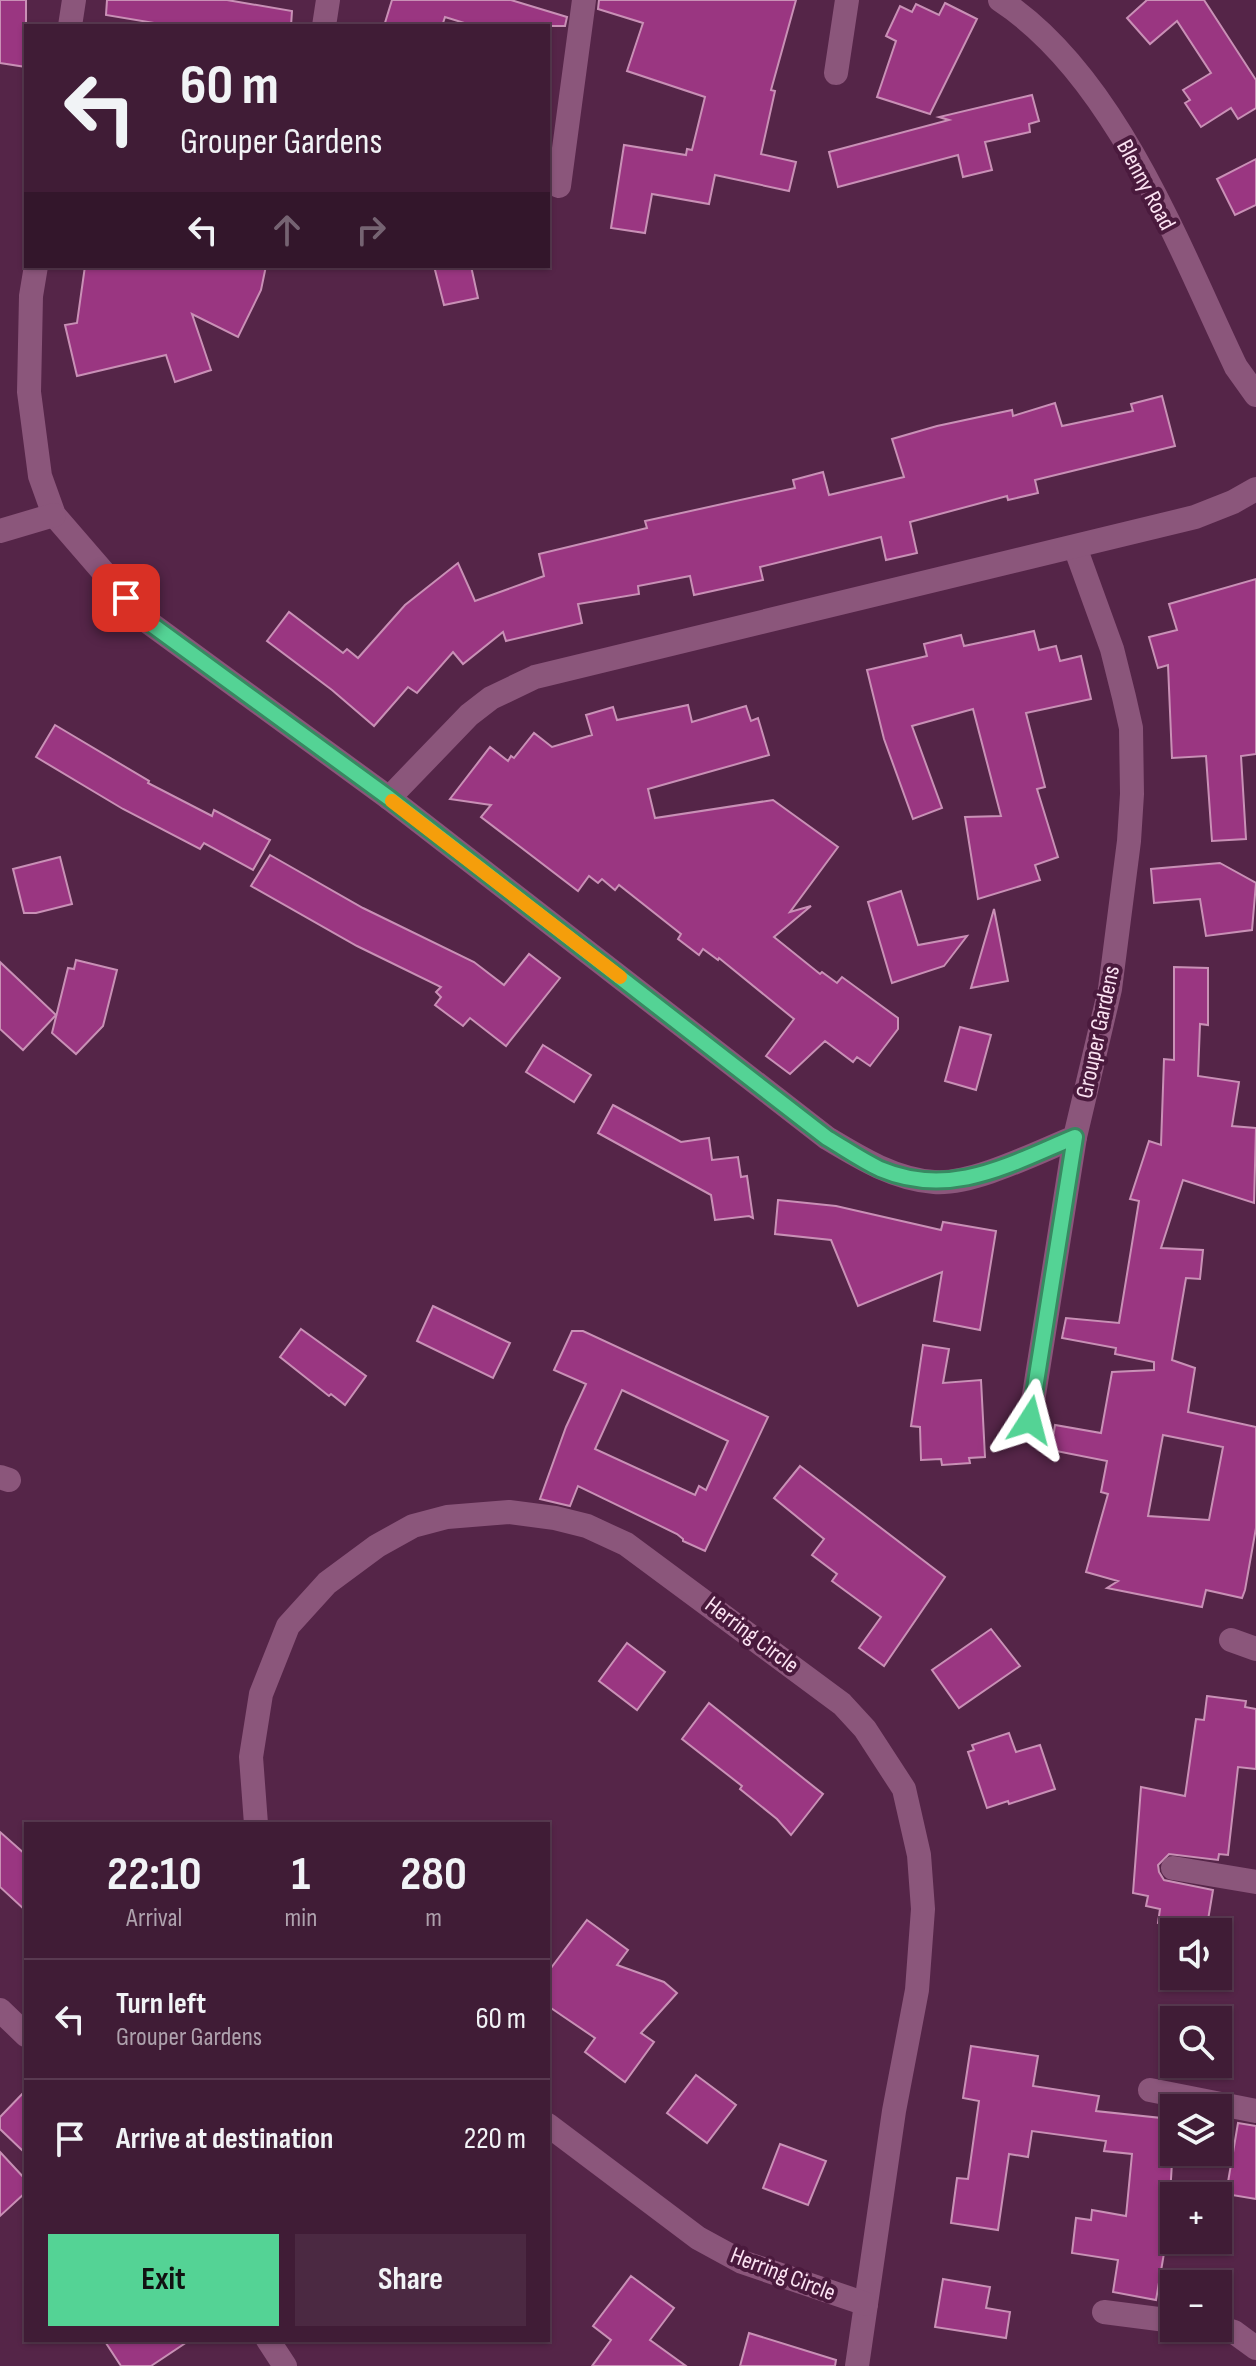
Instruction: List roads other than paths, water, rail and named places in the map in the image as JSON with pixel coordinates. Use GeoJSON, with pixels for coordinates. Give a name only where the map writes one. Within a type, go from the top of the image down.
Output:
{"type":"FeatureCollection","features":[{"type":"Feature","properties":{"kind":"street"},"geometry":{"type":"LineString","coordinates":[[70,24],[74,0]]}},
{"type":"Feature","properties":{"kind":"street"},"geometry":{"type":"LineString","coordinates":[[324,24],[328,0]]}},
{"type":"Feature","properties":{"kind":"street"},"geometry":{"type":"LineString","coordinates":[[559,186],[584,0]]}},
{"type":"Feature","properties":{"kind":"street"},"geometry":{"type":"LineString","coordinates":[[836,73],[847,0]]}},
{"type":"Feature","properties":{"kind":"street","name":"Blenny Road"},"geometry":{"type":"LineString","coordinates":[[1000,0],[1018,12],[1061,52],[1096,97],[1142,171],[1236,367],[1256,395]]}},
{"type":"Feature","properties":{"kind":"street"},"geometry":{"type":"LineString","coordinates":[[36,268],[31,296],[29,392],[40,476],[54,515],[144,619],[389,798],[827,1138],[882,1169],[937,1182],[962,1179],[1075,1137]]}},
{"type":"Feature","properties":{"kind":"street"},"geometry":{"type":"LineString","coordinates":[[389,798],[469,715],[491,698],[535,677],[1195,517],[1256,489]]}},
{"type":"Feature","properties":{"kind":"street"},"geometry":{"type":"LineString","coordinates":[[0,531],[54,515]]}},
{"type":"Feature","properties":{"kind":"street","name":"Grouper Gardens"},"geometry":{"type":"LineString","coordinates":[[1030,1420],[1075,1137],[1110,989],[1132,794],[1131,728],[1112,649],[1075,547]]}},
{"type":"Feature","properties":{"kind":"street","name":"Herring Circle"},"geometry":{"type":"LineString","coordinates":[[256,1822],[251,1757],[261,1694],[288,1626],[327,1583],[377,1546],[413,1526],[447,1517],[509,1512],[587,1526],[626,1544],[842,1704],[865,1729],[904,1789],[919,1855],[923,1909],[917,1990],[894,2111],[857,2366]]}},
{"type":"Feature","properties":{"kind":"street"},"geometry":{"type":"LineString","coordinates":[[1231,1640],[1256,1649]]}},
{"type":"Feature","properties":{"kind":"street"},"geometry":{"type":"LineString","coordinates":[[1173,1868],[1256,1882]]}},
{"type":"Feature","properties":{"kind":"street"},"geometry":{"type":"LineString","coordinates":[[0,2010],[24,2033]]}},
{"type":"Feature","properties":{"kind":"street"},"geometry":{"type":"LineString","coordinates":[[1150,2090],[1256,2111]]}},
{"type":"Feature","properties":{"kind":"street","name":"Herring Circle"},"geometry":{"type":"LineString","coordinates":[[550,2127],[698,2238],[742,2262],[866,2304]]}},
{"type":"Feature","properties":{"kind":"street"},"geometry":{"type":"LineString","coordinates":[[1104,2312],[1160,2319]]}},
{"type":"Feature","properties":{"kind":"street"},"geometry":{"type":"LineString","coordinates":[[1232,2331],[1256,2348]]}},
{"type":"Feature","properties":{"kind":"street"},"geometry":{"type":"LineString","coordinates":[[269,2342],[285,2366]]}}]}
